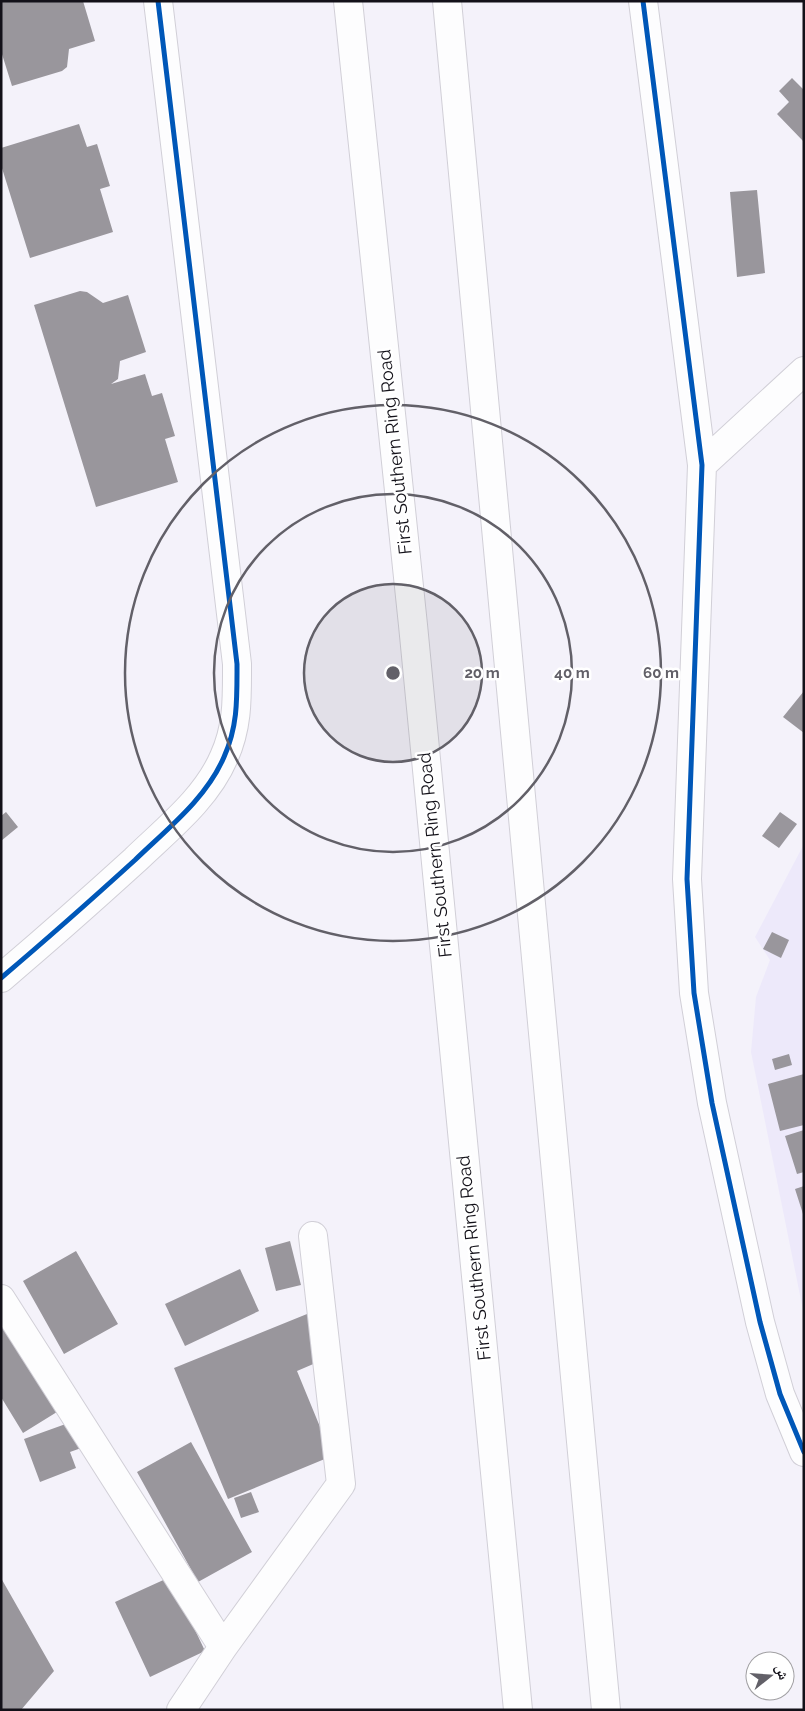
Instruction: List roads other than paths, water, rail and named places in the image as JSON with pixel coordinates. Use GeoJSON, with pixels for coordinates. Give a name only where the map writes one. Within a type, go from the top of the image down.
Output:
{"type":"FeatureCollection","features":[{"type":"Feature","properties":{"kind":"main road"},"geometry":{"type":"LineString","coordinates":[[1,978],[81,910],[170,827],[201,794],[224,758],[237,716],[237,664],[158,1]]}},
{"type":"Feature","properties":{"kind":"main road","name":"First Southern Ring Road"},"geometry":{"type":"LineString","coordinates":[[348,1],[414,635],[518,1710]]}},
{"type":"Feature","properties":{"kind":"main road"},"geometry":{"type":"LineString","coordinates":[[447,1],[606,1710]]}},
{"type":"Feature","properties":{"kind":"main road"},"geometry":{"type":"LineString","coordinates":[[643,1],[702,466],[687,879],[694,993],[712,1103],[760,1322],[780,1394],[804,1452]]}},
{"type":"Feature","properties":{"kind":"main road"},"geometry":{"type":"LineString","coordinates":[[702,466],[804,372]]}},
{"type":"Feature","properties":{"kind":"main road"},"geometry":{"type":"LineString","coordinates":[[181,1710],[222,1647],[341,1484],[313,1236]]}},
{"type":"Feature","properties":{"kind":"main road"},"geometry":{"type":"LineString","coordinates":[[1,1299],[222,1647]]}}]}
